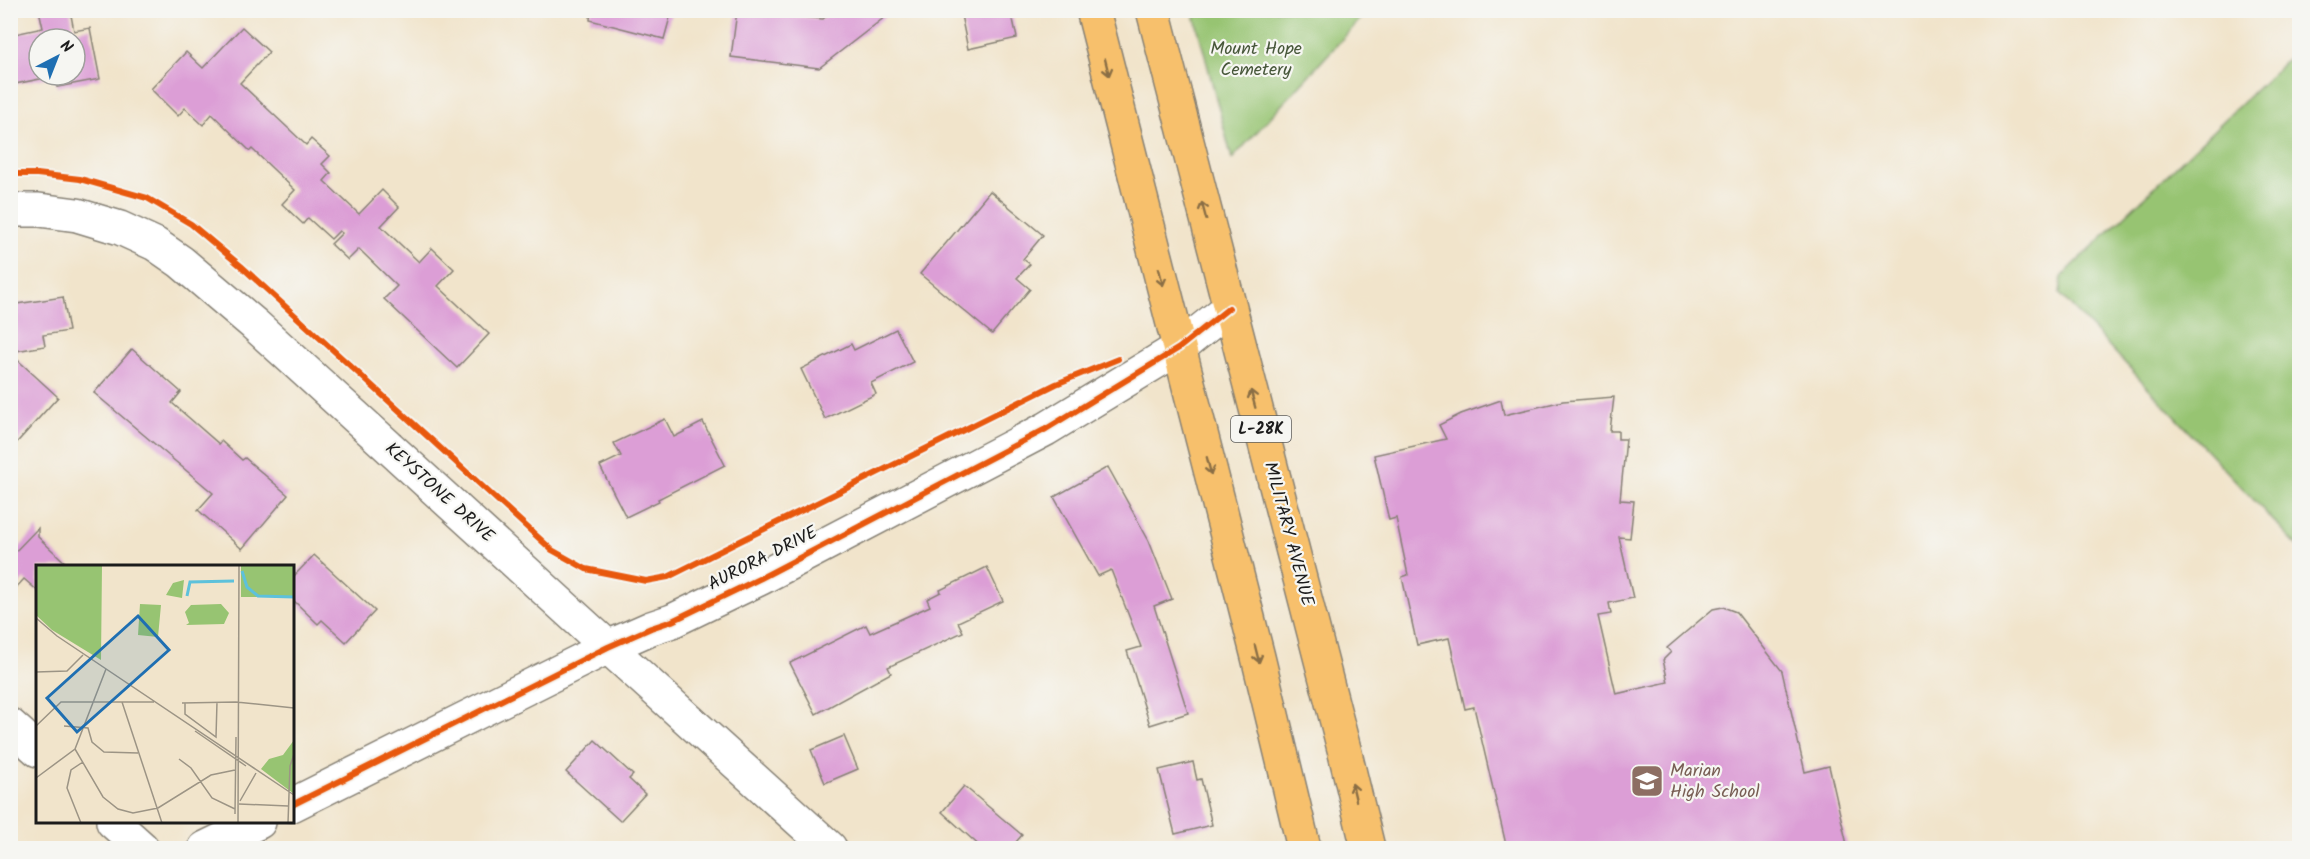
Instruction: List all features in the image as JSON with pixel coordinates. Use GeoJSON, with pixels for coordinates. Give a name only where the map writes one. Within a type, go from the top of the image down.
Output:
{"type":"FeatureCollection","features":[{"type":"Feature","properties":{"kind":"main road"},"geometry":{"type":"LineString","coordinates":[[1093,10],[1258,657],[1304,849]]}},
{"type":"Feature","properties":{"kind":"main road","name":"MILITARY AVENUE"},"geometry":{"type":"LineString","coordinates":[[1153,10],[1368,849]]}},
{"type":"Feature","properties":{"kind":"street","name":"KEYSTONE DRIVE"},"geometry":{"type":"LineString","coordinates":[[10,210],[39,210],[77,215],[120,228],[155,244],[181,262],[254,324],[830,849]]}},
{"type":"Feature","properties":{"kind":"street","name":"AURORA DRIVE"},"geometry":{"type":"LineString","coordinates":[[294,804],[608,647],[672,621],[751,582],[1046,429],[1179,348],[1229,308]]}},
{"type":"Feature","properties":{"kind":"street"},"geometry":{"type":"LineString","coordinates":[[10,725],[36,748]]}},
{"type":"Feature","properties":{"kind":"street"},"geometry":{"type":"LineString","coordinates":[[114,823],[142,849]]}},
{"type":"Feature","properties":{"kind":"street"},"geometry":{"type":"LineString","coordinates":[[205,849],[257,823]]}},
{"type":"Feature","properties":{"kind":"green space","name":"Mount Hope Cemetery"},"geometry":{"type":"Polygon","coordinates":[[[1193,10],[1368,10],[1368,11],[1232,159],[1193,10]]]}},
{"type":"Feature","properties":{"kind":"green space"},"geometry":{"type":"Polygon","coordinates":[[[2299,48],[2299,548],[2060,294],[2062,276],[2299,48]]]}},
{"type":"Feature","properties":{"kind":"building"},"geometry":{"type":"Polygon","coordinates":[[[39,10],[70,10],[73,27],[43,27],[39,10]]]}},
{"type":"Feature","properties":{"kind":"building"},"geometry":{"type":"Polygon","coordinates":[[[591,10],[672,10],[664,39],[590,20],[591,10]]]}},
{"type":"Feature","properties":{"kind":"building"},"geometry":{"type":"Polygon","coordinates":[[[833,10],[894,10],[819,68],[731,57],[737,11],[823,19],[833,10]]]}},
{"type":"Feature","properties":{"kind":"building"},"geometry":{"type":"Polygon","coordinates":[[[960,10],[1011,10],[1017,38],[968,49],[960,10]]]}},
{"type":"Feature","properties":{"kind":"building"},"geometry":{"type":"Polygon","coordinates":[[[242,27],[269,52],[240,83],[306,145],[311,139],[330,156],[322,164],[331,173],[324,181],[359,214],[382,190],[399,207],[381,226],[419,262],[432,248],[454,269],[438,286],[489,334],[457,368],[384,299],[397,286],[359,249],[348,260],[331,244],[342,233],[339,231],[331,239],[308,218],[303,224],[282,204],[295,190],[252,149],[250,151],[212,114],[203,125],[185,108],[178,116],[151,89],[186,52],[203,68],[242,27]]]}},
{"type":"Feature","properties":{"kind":"building"},"geometry":{"type":"Polygon","coordinates":[[[90,28],[100,79],[87,81],[87,29],[90,28]]]}},
{"type":"Feature","properties":{"kind":"building"},"geometry":{"type":"Polygon","coordinates":[[[27,31],[27,82],[10,85],[10,35],[27,31]]]}},
{"type":"Feature","properties":{"kind":"building"},"geometry":{"type":"Polygon","coordinates":[[[990,191],[1043,235],[1023,259],[1030,264],[1017,278],[1030,289],[992,334],[920,274],[990,191]]]}},
{"type":"Feature","properties":{"kind":"building"},"geometry":{"type":"Polygon","coordinates":[[[63,297],[69,331],[43,335],[45,346],[10,352],[10,305],[63,297]]]}},
{"type":"Feature","properties":{"kind":"building"},"geometry":{"type":"Polygon","coordinates":[[[896,329],[913,362],[871,383],[876,394],[825,419],[801,369],[851,344],[854,350],[896,329]]]}},
{"type":"Feature","properties":{"kind":"building"},"geometry":{"type":"Polygon","coordinates":[[[132,349],[181,392],[172,403],[219,444],[221,441],[242,460],[245,458],[288,495],[242,549],[198,510],[213,493],[94,393],[132,349]]]}},
{"type":"Feature","properties":{"kind":"building"},"geometry":{"type":"Polygon","coordinates":[[[10,353],[58,397],[10,450],[10,353]]]}},
{"type":"Feature","properties":{"kind":"building"},"geometry":{"type":"Polygon","coordinates":[[[1614,397],[1610,431],[1618,431],[1618,439],[1626,439],[1620,500],[1634,501],[1630,538],[1619,537],[1633,598],[1609,603],[1611,614],[1598,616],[1616,694],[1668,682],[1663,660],[1671,652],[1667,648],[1713,609],[1723,607],[1736,612],[1782,671],[1805,772],[1829,766],[1848,849],[1507,849],[1474,707],[1465,709],[1449,638],[1417,645],[1402,577],[1408,575],[1396,518],[1389,520],[1374,455],[1446,439],[1439,425],[1461,414],[1501,400],[1504,415],[1563,401],[1614,397]]]}},
{"type":"Feature","properties":{"kind":"building"},"geometry":{"type":"Polygon","coordinates":[[[665,419],[674,437],[703,422],[725,465],[626,517],[600,466],[621,456],[614,443],[665,419]]]}},
{"type":"Feature","properties":{"kind":"building"},"geometry":{"type":"Polygon","coordinates":[[[1108,467],[1149,541],[1172,599],[1154,606],[1188,713],[1150,725],[1127,651],[1141,647],[1111,570],[1098,576],[1054,497],[1108,467]]]}},
{"type":"Feature","properties":{"kind":"building"},"geometry":{"type":"Polygon","coordinates":[[[38,528],[38,537],[68,565],[36,565],[36,589],[24,579],[10,594],[10,557],[38,528]]]}},
{"type":"Feature","properties":{"kind":"building"},"geometry":{"type":"Polygon","coordinates":[[[314,555],[375,611],[346,642],[322,620],[318,624],[294,601],[294,576],[314,555]]]}},
{"type":"Feature","properties":{"kind":"building"},"geometry":{"type":"Polygon","coordinates":[[[987,567],[1003,601],[958,622],[963,632],[888,667],[891,673],[816,714],[790,663],[866,625],[870,633],[930,606],[927,599],[941,592],[940,590],[987,567]]]}},
{"type":"Feature","properties":{"kind":"building"},"geometry":{"type":"Polygon","coordinates":[[[844,736],[858,769],[825,783],[811,750],[844,736]]]}},
{"type":"Feature","properties":{"kind":"building"},"geometry":{"type":"Polygon","coordinates":[[[595,740],[633,775],[629,779],[645,794],[620,821],[566,772],[595,740]]]}},
{"type":"Feature","properties":{"kind":"building"},"geometry":{"type":"Polygon","coordinates":[[[1193,762],[1197,780],[1201,779],[1212,825],[1175,834],[1159,770],[1193,762]]]}},
{"type":"Feature","properties":{"kind":"building"},"geometry":{"type":"Polygon","coordinates":[[[964,786],[1022,835],[1010,849],[983,849],[942,812],[964,786]]]}},
{"type":"Feature","properties":{"kind":"cycle path"},"geometry":{"type":"LineString","coordinates":[[10,174],[37,174],[80,179],[147,198],[191,224],[241,266],[552,550],[586,569],[646,581],[668,577],[1056,384],[1118,359]]}},
{"type":"Feature","properties":{"kind":"cycle path"},"geometry":{"type":"LineString","coordinates":[[294,804],[608,647],[672,621],[761,578],[1046,429],[1179,348],[1229,308]]}},
{"type":"Feature","properties":{"kind":"place","name":"Marian High School"},"geometry":{"type":"Point","coordinates":[1647,781]}}]}
